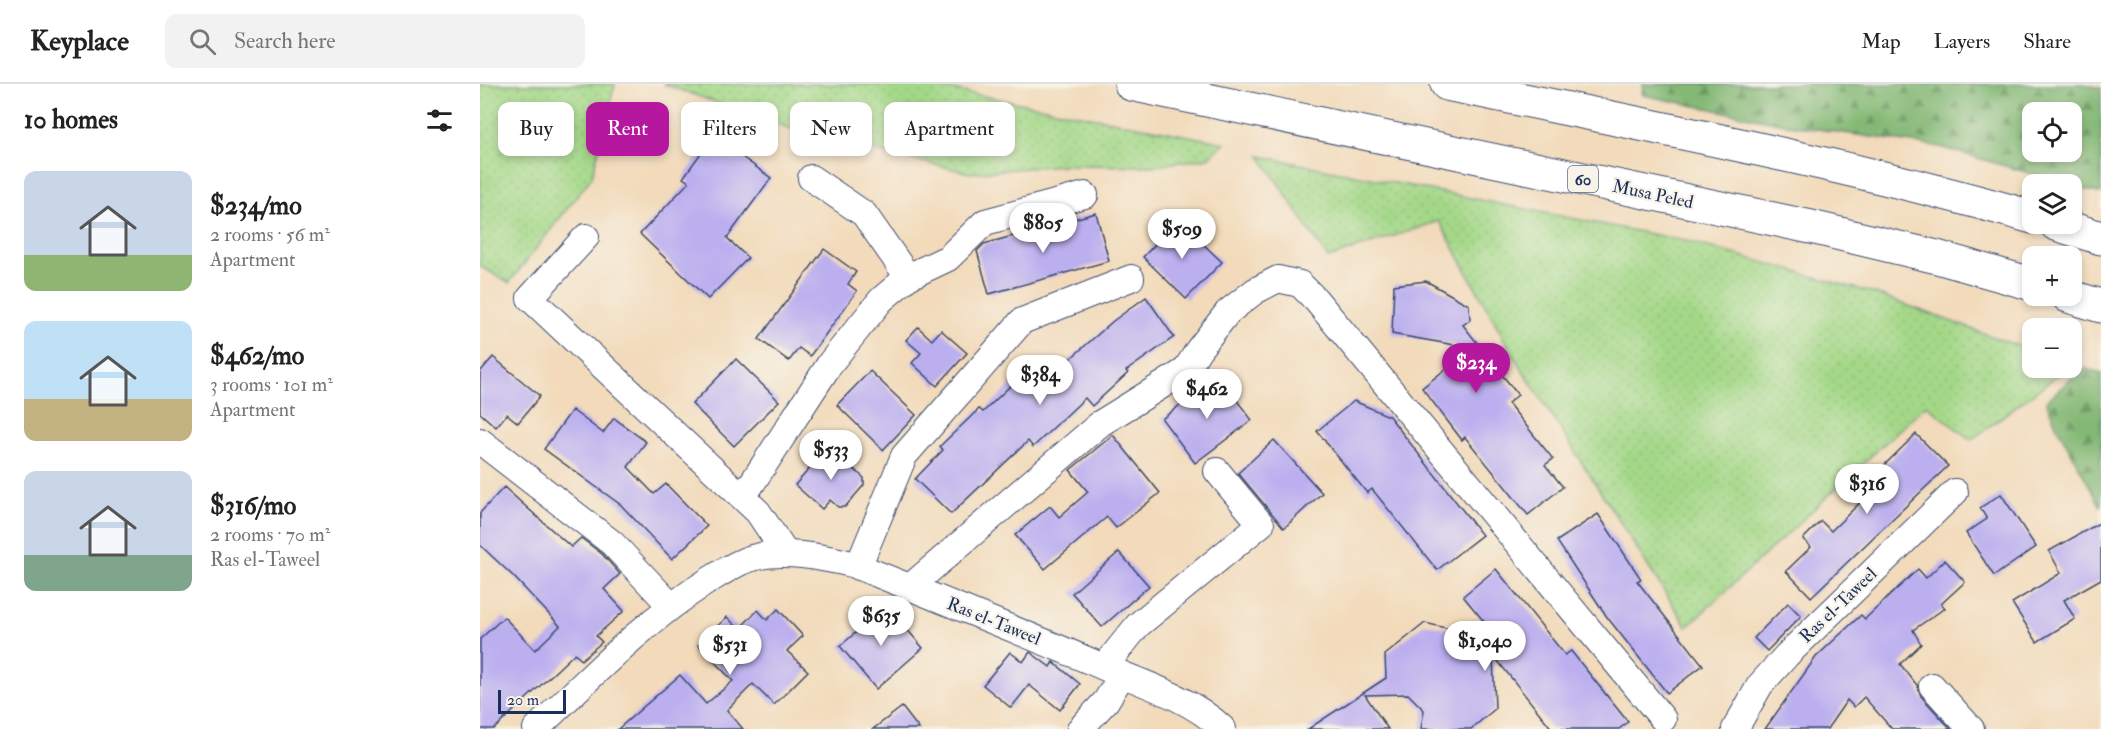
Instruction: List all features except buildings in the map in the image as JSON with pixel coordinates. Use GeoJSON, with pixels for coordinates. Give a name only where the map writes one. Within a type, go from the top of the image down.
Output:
{"type":"FeatureCollection","features":[{"type":"Feature","properties":{"kind":"highway","name":"Musa Peled"},"geometry":{"type":"LineString","coordinates":[[1131,84],[1811,227],[1937,257],[2022,281]]}},
{"type":"Feature","properties":{"kind":"highway"},"geometry":{"type":"LineString","coordinates":[[1447,84],[1826,163],[2022,214]]}},
{"type":"Feature","properties":{"kind":"highway"},"geometry":{"type":"LineString","coordinates":[[2082,232],[2101,238]]}},
{"type":"Feature","properties":{"kind":"highway"},"geometry":{"type":"LineString","coordinates":[[2082,300],[2101,306]]}},
{"type":"Feature","properties":{"kind":"street"},"geometry":{"type":"LineString","coordinates":[[811,178],[864,214],[908,277]]}},
{"type":"Feature","properties":{"kind":"street"},"geometry":{"type":"LineString","coordinates":[[743,497],[831,362],[881,300],[908,277],[948,258],[986,222],[1084,195]]}},
{"type":"Feature","properties":{"kind":"street"},"geometry":{"type":"LineString","coordinates":[[586,237],[530,298],[743,497],[758,512],[786,554]]}},
{"type":"Feature","properties":{"kind":"street"},"geometry":{"type":"LineString","coordinates":[[858,567],[904,456],[1022,321],[1131,278]]}},
{"type":"Feature","properties":{"kind":"street"},"geometry":{"type":"LineString","coordinates":[[910,587],[1101,423],[1185,371],[1228,312],[1255,291],[1278,279],[1300,284],[1316,300],[1663,719]]}},
{"type":"Feature","properties":{"kind":"street"},"geometry":{"type":"LineString","coordinates":[[480,441],[612,543],[672,606]]}},
{"type":"Feature","properties":{"kind":"street"},"geometry":{"type":"LineString","coordinates":[[1080,729],[1106,701],[1113,671],[1138,625],[1261,524],[1217,471]]}},
{"type":"Feature","properties":{"kind":"street","name":"Ras el-Taweel"},"geometry":{"type":"LineString","coordinates":[[1735,729],[1760,685],[1786,655],[1955,492]]}},
{"type":"Feature","properties":{"kind":"street","name":"Ras el-Taweel"},"geometry":{"type":"LineString","coordinates":[[536,729],[636,633],[672,606],[720,574],[752,558],[786,554],[826,558],[858,567],[1051,643],[1187,703],[1214,720],[1223,729]]}},
{"type":"Feature","properties":{"kind":"street"},"geometry":{"type":"LineString","coordinates":[[1932,686],[1971,729]]}},
{"type":"Feature","properties":{"kind":"green space"},"geometry":{"type":"Polygon","coordinates":[[[480,84],[615,84],[611,102],[586,102],[586,156],[597,156],[592,177],[509,283],[480,266],[480,84]]]}},
{"type":"Feature","properties":{"kind":"green space"},"geometry":{"type":"Polygon","coordinates":[[[663,84],[922,84],[1014,102],[884,102],[884,153],[872,150],[872,102],[790,102],[790,128],[778,124],[778,102],[714,102],[663,84]]]}},
{"type":"Feature","properties":{"kind":"green space"},"geometry":{"type":"Polygon","coordinates":[[[1643,84],[2084,84],[2101,88],[2101,194],[2082,188],[2082,174],[2032,174],[1940,147],[1789,125],[1642,95],[1643,84]]]}},
{"type":"Feature","properties":{"kind":"green space"},"geometry":{"type":"Polygon","coordinates":[[[1015,102],[1225,143],[1208,158],[1151,166],[1061,165],[969,173],[898,156],[1015,156],[1015,102]]]}},
{"type":"Feature","properties":{"kind":"green space"},"geometry":{"type":"Polygon","coordinates":[[[1260,156],[1691,242],[1876,294],[2022,347],[2022,378],[2054,378],[1971,440],[1926,405],[1687,627],[1513,355],[1439,221],[1328,258],[1260,156]]]}},
{"type":"Feature","properties":{"kind":"green space"},"geometry":{"type":"Polygon","coordinates":[[[2082,369],[2101,373],[2101,507],[2056,425],[2046,401],[2072,378],[2082,378],[2082,369]]]}}]}
